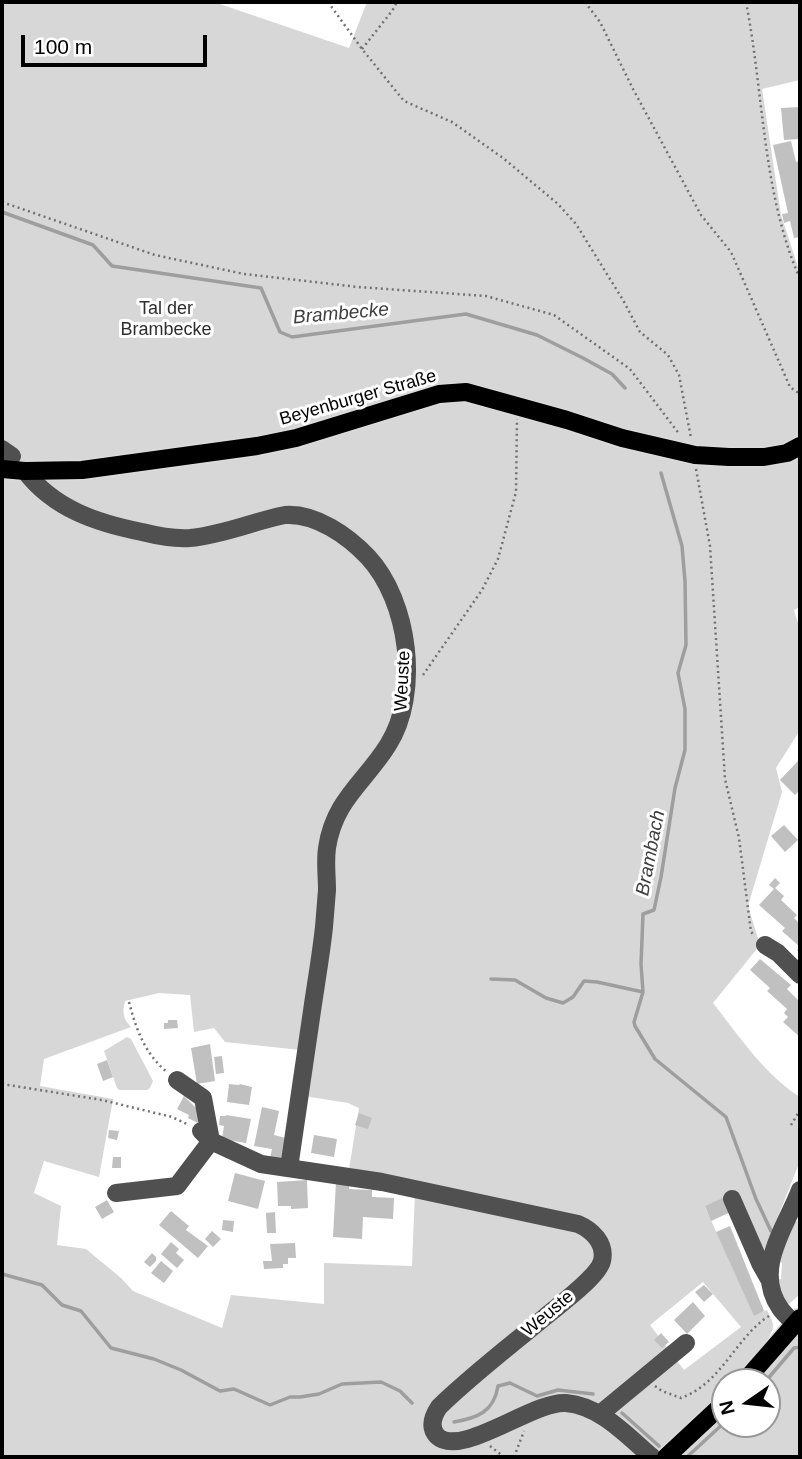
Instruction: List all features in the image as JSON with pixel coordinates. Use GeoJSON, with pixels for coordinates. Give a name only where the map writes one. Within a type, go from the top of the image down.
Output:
{"type":"FeatureCollection","features":[{"type":"Feature","properties":{"kind":"main road","name":"Beyenburger Straße"},"geometry":{"type":"LineString","coordinates":[[5,458],[25,471],[82,470],[276,443],[439,394],[466,392],[635,441],[695,455],[764,457],[787,453],[800,446]]}},
{"type":"Feature","properties":{"kind":"main road"},"geometry":{"type":"LineString","coordinates":[[756,1368],[798,1321]]}},
{"type":"Feature","properties":{"kind":"main road"},"geometry":{"type":"LineString","coordinates":[[666,1457],[711,1415]]}},
{"type":"Feature","properties":{"kind":"street","name":"Weuste"},"geometry":{"type":"LineString","coordinates":[[25,471],[43,491],[75,511],[113,526],[172,538],[206,536],[285,515],[313,519],[340,534],[365,554],[377,567],[393,597],[405,642],[406,671],[402,718],[387,748],[341,805],[331,830],[327,849],[324,928],[289,1168]]}},
{"type":"Feature","properties":{"kind":"street"},"geometry":{"type":"LineString","coordinates":[[765,945],[778,953],[800,975]]}},
{"type":"Feature","properties":{"kind":"street"},"geometry":{"type":"LineString","coordinates":[[116,1193],[177,1186],[206,1136],[203,1098],[177,1080]]}},
{"type":"Feature","properties":{"kind":"street","name":"Weuste"},"geometry":{"type":"LineString","coordinates":[[206,1136],[261,1164],[382,1182],[578,1224],[589,1229],[600,1242],[603,1259],[600,1266],[439,1407],[432,1425],[442,1442],[453,1445],[468,1443],[549,1405],[565,1403],[600,1414],[652,1457]]}},
{"type":"Feature","properties":{"kind":"street"},"geometry":{"type":"LineString","coordinates":[[732,1199],[769,1279]]}},
{"type":"Feature","properties":{"kind":"street"},"geometry":{"type":"LineString","coordinates":[[798,1321],[780,1309],[773,1294],[769,1269],[772,1254],[799,1199]]}},
{"type":"Feature","properties":{"kind":"street"},"geometry":{"type":"LineString","coordinates":[[600,1414],[686,1343]]}},
{"type":"Feature","properties":{"kind":"path"},"geometry":{"type":"LineString","coordinates":[[328,2],[404,101],[452,122],[503,158],[558,204],[576,224],[640,332],[668,355],[679,375],[710,546],[725,779],[739,838],[751,932],[765,945]]}},
{"type":"Feature","properties":{"kind":"path"},"geometry":{"type":"LineString","coordinates":[[362,49],[397,2]]}},
{"type":"Feature","properties":{"kind":"path"},"geometry":{"type":"LineString","coordinates":[[585,2],[600,22],[701,215],[731,252],[790,387],[800,394]]}},
{"type":"Feature","properties":{"kind":"path"},"geometry":{"type":"LineString","coordinates":[[746,2],[779,214],[800,279]]}},
{"type":"Feature","properties":{"kind":"path"},"geometry":{"type":"LineString","coordinates":[[2,202],[155,255],[244,274],[358,287],[486,296],[554,315],[630,369],[695,455]]}},
{"type":"Feature","properties":{"kind":"path"},"geometry":{"type":"LineString","coordinates":[[417,684],[482,590],[498,559],[516,492],[516,423],[519,406]]}},
{"type":"Feature","properties":{"kind":"path"},"geometry":{"type":"LineString","coordinates":[[129,1002],[143,1044],[156,1063],[177,1080]]}},
{"type":"Feature","properties":{"kind":"path"},"geometry":{"type":"LineString","coordinates":[[2,1084],[102,1101],[172,1117],[206,1136]]}},
{"type":"Feature","properties":{"kind":"path"},"geometry":{"type":"LineString","coordinates":[[791,1125],[800,1110]]}},
{"type":"Feature","properties":{"kind":"path"},"geometry":{"type":"LineString","coordinates":[[643,1379],[662,1391],[681,1398],[701,1387],[760,1322],[780,1309]]}},
{"type":"Feature","properties":{"kind":"path"},"geometry":{"type":"LineString","coordinates":[[514,1457],[528,1414]]}},
{"type":"Feature","properties":{"kind":"path"},"geometry":{"type":"LineString","coordinates":[[478,1439],[504,1457]]}},
{"type":"Feature","properties":{"kind":"green space","name":"Tal der Brambecke"},"geometry":{"type":"Polygon","coordinates":[[[2,2],[214,2],[349,48],[367,2],[800,2],[800,80],[762,89],[781,215],[800,273],[800,607],[794,610],[800,630],[800,730],[776,768],[782,792],[748,906],[760,945],[713,1003],[764,1066],[800,1097],[800,1161],[761,1259],[736,1193],[705,1207],[754,1315],[767,1310],[773,1326],[772,1332],[745,1368],[711,1368],[711,1405],[656,1457],[2,1457],[2,2]],[[159,993],[125,1001],[124,1015],[131,1027],[44,1059],[40,1086],[113,1099],[99,1177],[44,1161],[34,1193],[61,1206],[57,1245],[86,1249],[133,1291],[222,1328],[231,1295],[324,1304],[324,1263],[412,1266],[415,1192],[347,1181],[359,1108],[348,1103],[304,1096],[310,1051],[225,1042],[214,1028],[194,1032],[190,995],[159,993]],[[703,1282],[650,1325],[684,1370],[741,1327],[703,1282]]]}},
{"type":"Feature","properties":{"kind":"green space"},"geometry":{"type":"Polygon","coordinates":[[[127,1037],[131,1039],[153,1081],[147,1090],[117,1088],[104,1051],[127,1037]]]}},
{"type":"Feature","properties":{"kind":"green space"},"geometry":{"type":"Polygon","coordinates":[[[793,1220],[800,1222],[800,1294],[789,1304],[784,1303],[776,1280],[781,1279],[782,1263],[776,1260],[793,1220]]]}},
{"type":"Feature","properties":{"kind":"green space"},"geometry":{"type":"Polygon","coordinates":[[[800,1329],[800,1457],[678,1457],[711,1426],[711,1438],[781,1438],[781,1368],[766,1368],[800,1329]]]}},
{"type":"Feature","properties":{"kind":"building"},"geometry":{"type":"Polygon","coordinates":[[[800,107],[800,139],[784,140],[781,108],[800,107]]]}},
{"type":"Feature","properties":{"kind":"building"},"geometry":{"type":"Polygon","coordinates":[[[791,141],[796,162],[800,161],[800,237],[794,238],[790,221],[784,223],[782,214],[788,213],[773,145],[791,141]]]}},
{"type":"Feature","properties":{"kind":"building"},"geometry":{"type":"Polygon","coordinates":[[[798,761],[800,790],[795,795],[780,780],[798,761]]]}},
{"type":"Feature","properties":{"kind":"building"},"geometry":{"type":"Polygon","coordinates":[[[784,825],[798,840],[785,852],[771,836],[784,825]]]}},
{"type":"Feature","properties":{"kind":"building"},"geometry":{"type":"Polygon","coordinates":[[[775,878],[780,883],[775,888],[784,896],[781,900],[797,915],[794,918],[800,924],[800,947],[782,931],[785,928],[759,905],[774,889],[769,885],[775,878]]]}},
{"type":"Feature","properties":{"kind":"building"},"geometry":{"type":"Polygon","coordinates":[[[760,959],[791,985],[787,989],[800,1002],[800,1037],[783,1022],[788,1017],[784,1013],[787,1009],[767,991],[770,988],[750,970],[760,959]]]}},
{"type":"Feature","properties":{"kind":"building"},"geometry":{"type":"Polygon","coordinates":[[[168,1020],[177,1020],[178,1028],[164,1029],[164,1023],[168,1023],[168,1020]]]}},
{"type":"Feature","properties":{"kind":"building"},"geometry":{"type":"Polygon","coordinates":[[[210,1044],[215,1081],[197,1084],[191,1048],[210,1044]]]}},
{"type":"Feature","properties":{"kind":"building"},"geometry":{"type":"Polygon","coordinates":[[[222,1056],[224,1073],[216,1074],[214,1057],[222,1056]]]}},
{"type":"Feature","properties":{"kind":"building"},"geometry":{"type":"Polygon","coordinates":[[[107,1060],[113,1077],[103,1081],[97,1064],[107,1060]]]}},
{"type":"Feature","properties":{"kind":"building"},"geometry":{"type":"Polygon","coordinates":[[[229,1084],[252,1087],[249,1105],[227,1102],[229,1084]]]}},
{"type":"Feature","properties":{"kind":"building"},"geometry":{"type":"Polygon","coordinates":[[[184,1096],[200,1112],[198,1123],[177,1109],[184,1096]]]}},
{"type":"Feature","properties":{"kind":"building"},"geometry":{"type":"Polygon","coordinates":[[[262,1107],[279,1111],[274,1135],[286,1138],[282,1160],[270,1158],[272,1149],[254,1146],[262,1107]]]}},
{"type":"Feature","properties":{"kind":"building"},"geometry":{"type":"Polygon","coordinates":[[[359,1113],[372,1118],[368,1129],[355,1125],[359,1113]]]}},
{"type":"Feature","properties":{"kind":"building"},"geometry":{"type":"Polygon","coordinates":[[[220,1116],[251,1119],[246,1143],[222,1139],[224,1126],[219,1125],[220,1116]]]}},
{"type":"Feature","properties":{"kind":"building"},"geometry":{"type":"Polygon","coordinates":[[[109,1130],[119,1131],[117,1140],[108,1138],[109,1130]]]}},
{"type":"Feature","properties":{"kind":"building"},"geometry":{"type":"Polygon","coordinates":[[[314,1135],[337,1139],[334,1157],[311,1153],[314,1135]]]}},
{"type":"Feature","properties":{"kind":"building"},"geometry":{"type":"Polygon","coordinates":[[[113,1157],[121,1157],[121,1168],[112,1168],[113,1157]]]}},
{"type":"Feature","properties":{"kind":"building"},"geometry":{"type":"Polygon","coordinates":[[[235,1173],[265,1181],[258,1209],[228,1201],[235,1173]]]}},
{"type":"Feature","properties":{"kind":"building"},"geometry":{"type":"Polygon","coordinates":[[[307,1180],[308,1208],[291,1209],[291,1206],[278,1206],[277,1182],[307,1180]]]}},
{"type":"Feature","properties":{"kind":"building"},"geometry":{"type":"Polygon","coordinates":[[[336,1182],[349,1182],[349,1189],[372,1190],[372,1197],[394,1198],[393,1219],[363,1217],[362,1239],[333,1237],[336,1182]]]}},
{"type":"Feature","properties":{"kind":"building"},"geometry":{"type":"Polygon","coordinates":[[[727,1196],[733,1211],[711,1221],[705,1206],[727,1196]]]}},
{"type":"Feature","properties":{"kind":"building"},"geometry":{"type":"Polygon","coordinates":[[[107,1200],[114,1212],[102,1219],[95,1207],[107,1200]]]}},
{"type":"Feature","properties":{"kind":"building"},"geometry":{"type":"Polygon","coordinates":[[[171,1211],[189,1226],[186,1230],[208,1246],[198,1258],[159,1225],[171,1211]]]}},
{"type":"Feature","properties":{"kind":"building"},"geometry":{"type":"Polygon","coordinates":[[[275,1212],[276,1233],[267,1233],[266,1213],[275,1212]]]}},
{"type":"Feature","properties":{"kind":"building"},"geometry":{"type":"Polygon","coordinates":[[[223,1220],[234,1221],[233,1232],[222,1230],[223,1220]]]}},
{"type":"Feature","properties":{"kind":"building"},"geometry":{"type":"Polygon","coordinates":[[[730,1226],[764,1311],[754,1316],[716,1232],[730,1226]]]}},
{"type":"Feature","properties":{"kind":"building"},"geometry":{"type":"Polygon","coordinates":[[[212,1231],[221,1239],[213,1247],[205,1239],[212,1231]]]}},
{"type":"Feature","properties":{"kind":"building"},"geometry":{"type":"Polygon","coordinates":[[[171,1242],[179,1249],[176,1253],[184,1260],[177,1268],[161,1254],[171,1242]]]}},
{"type":"Feature","properties":{"kind":"building"},"geometry":{"type":"Polygon","coordinates":[[[295,1243],[296,1258],[288,1258],[288,1264],[283,1264],[283,1268],[264,1269],[263,1261],[272,1261],[270,1244],[295,1243]]]}},
{"type":"Feature","properties":{"kind":"building"},"geometry":{"type":"Polygon","coordinates":[[[152,1253],[156,1261],[150,1267],[144,1262],[152,1253]]]}},
{"type":"Feature","properties":{"kind":"building"},"geometry":{"type":"Polygon","coordinates":[[[161,1261],[173,1271],[164,1283],[151,1273],[161,1261]]]}},
{"type":"Feature","properties":{"kind":"building"},"geometry":{"type":"Polygon","coordinates":[[[704,1285],[713,1294],[704,1302],[695,1292],[704,1285]]]}},
{"type":"Feature","properties":{"kind":"building"},"geometry":{"type":"Polygon","coordinates":[[[693,1302],[705,1316],[687,1334],[674,1320],[693,1302]]]}},
{"type":"Feature","properties":{"kind":"building"},"geometry":{"type":"Polygon","coordinates":[[[661,1333],[669,1342],[662,1348],[654,1340],[661,1333]]]}},
{"type":"Feature","properties":{"kind":"waterway","name":"Brambecke"},"geometry":{"type":"LineString","coordinates":[[2,212],[93,245],[112,266],[261,288],[280,332],[292,337],[466,314],[537,335],[612,374],[625,388]]}},
{"type":"Feature","properties":{"kind":"waterway","name":"Brambach"},"geometry":{"type":"LineString","coordinates":[[661,473],[682,546],[686,645],[678,673],[685,709],[685,750],[675,788],[654,910],[643,914],[643,992],[634,1022],[655,1059],[726,1117],[756,1199],[771,1231]]}},
{"type":"Feature","properties":{"kind":"waterway"},"geometry":{"type":"LineString","coordinates":[[491,979],[515,980],[546,998],[563,1003],[573,997],[584,981],[643,992]]}},
{"type":"Feature","properties":{"kind":"waterway"},"geometry":{"type":"LineString","coordinates":[[2,1274],[42,1285],[62,1305],[81,1311],[111,1348],[154,1359],[220,1391],[234,1389],[270,1405],[290,1397],[319,1394],[342,1384],[381,1382],[400,1391],[412,1403]]}},
{"type":"Feature","properties":{"kind":"waterway"},"geometry":{"type":"LineString","coordinates":[[777,1368],[794,1348],[800,1347]]}},
{"type":"Feature","properties":{"kind":"waterway"},"geometry":{"type":"LineString","coordinates":[[454,1422],[483,1412],[493,1402],[498,1386],[510,1383],[537,1396],[558,1390],[593,1394]]}},
{"type":"Feature","properties":{"kind":"waterway"},"geometry":{"type":"LineString","coordinates":[[622,1413],[659,1446]]}},
{"type":"Feature","properties":{"kind":"waterway"},"geometry":{"type":"LineString","coordinates":[[687,1457],[711,1435]]}}]}
